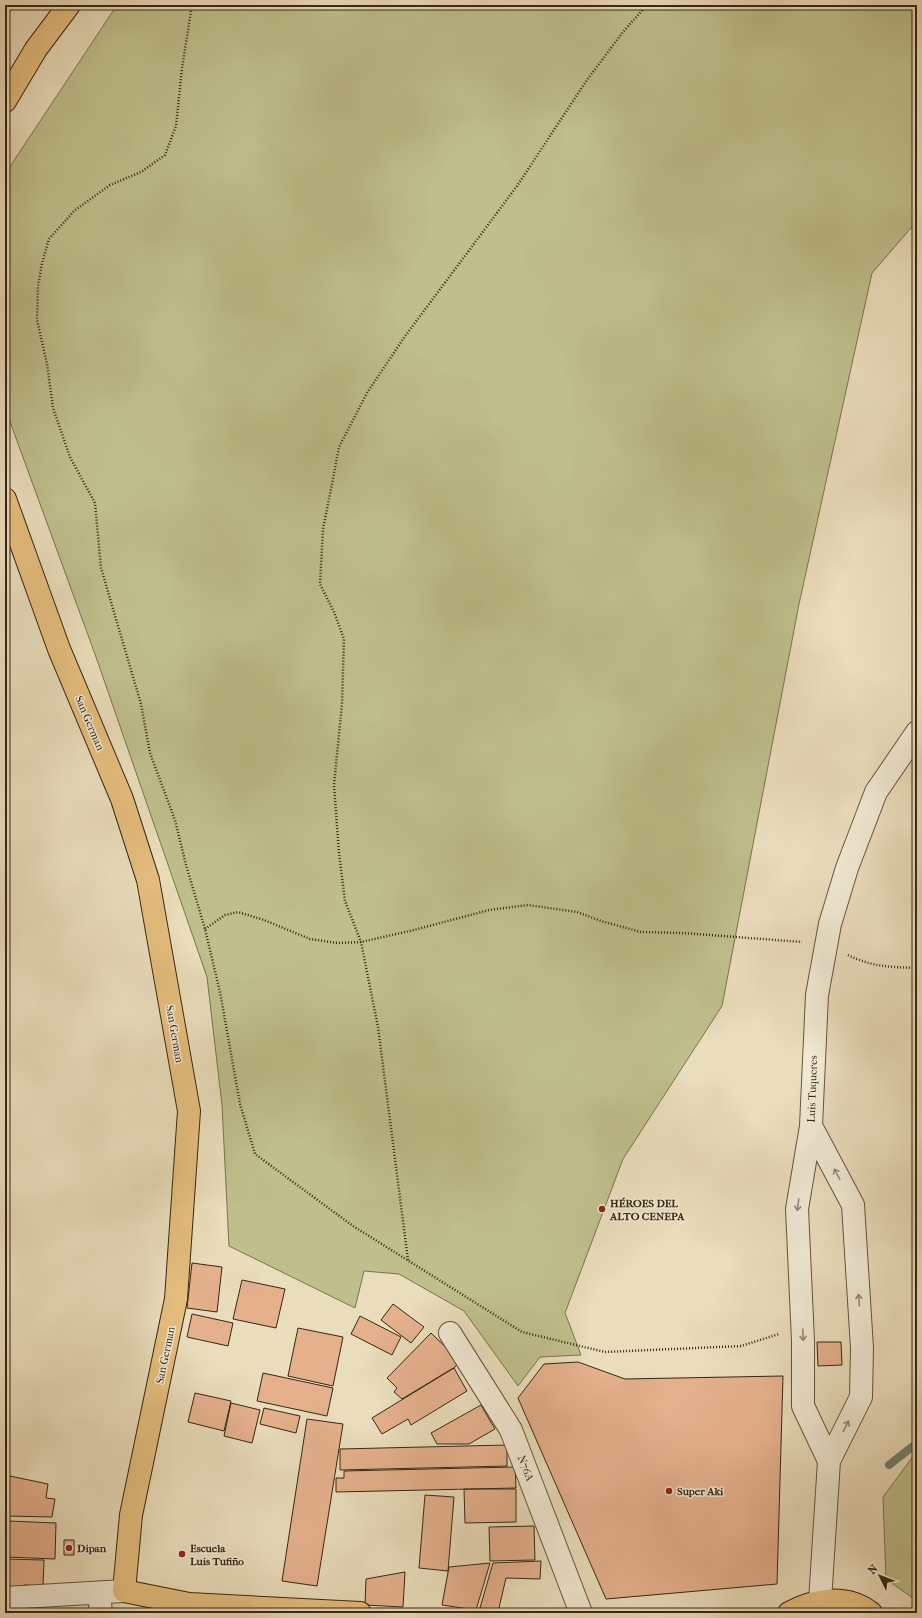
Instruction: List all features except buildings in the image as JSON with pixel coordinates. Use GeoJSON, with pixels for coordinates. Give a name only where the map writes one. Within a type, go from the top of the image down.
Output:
{"type":"FeatureCollection","features":[{"type":"Feature","properties":{"kind":"main road"},"geometry":{"type":"LineString","coordinates":[[5,101],[36,49],[69,5]]}},
{"type":"Feature","properties":{"kind":"main road","name":"San German"},"geometry":{"type":"LineString","coordinates":[[5,499],[59,649],[122,799],[148,880],[189,1111],[176,1299],[131,1515],[124,1591]]}},
{"type":"Feature","properties":{"kind":"main road"},"geometry":{"type":"LineString","coordinates":[[124,1591],[189,1608],[360,1613]]}},
{"type":"Feature","properties":{"kind":"main road"},"geometry":{"type":"LineString","coordinates":[[789,1613],[802,1606],[820,1601],[844,1601],[866,1609],[871,1613]]}},
{"type":"Feature","properties":{"kind":"street","name":"Luis Tuqueres"},"geometry":{"type":"LineString","coordinates":[[829,1461],[803,1406],[803,1327],[797,1209],[811,1126],[817,995],[830,924],[847,868],[876,792],[917,732]]}},
{"type":"Feature","properties":{"kind":"street"},"geometry":{"type":"LineString","coordinates":[[811,1126],[853,1205],[862,1348],[861,1397],[829,1461],[820,1601]]}},
{"type":"Feature","properties":{"kind":"street","name":"N76A"},"geometry":{"type":"LineString","coordinates":[[450,1333],[511,1430],[581,1613]]}},
{"type":"Feature","properties":{"kind":"street"},"geometry":{"type":"LineString","coordinates":[[5,1598],[100,1603],[124,1591]]}},
{"type":"Feature","properties":{"kind":"path"},"geometry":{"type":"LineString","coordinates":[[192,5],[182,68],[176,126],[165,155],[141,172],[110,185],[74,211],[49,239],[42,263],[38,286],[37,320],[47,364],[53,408],[70,457],[95,503],[101,568],[141,704],[150,753],[175,820],[205,930],[220,992],[240,1104],[254,1154],[353,1226],[522,1332],[605,1352],[741,1346],[803,1327]]}},
{"type":"Feature","properties":{"kind":"path"},"geometry":{"type":"LineString","coordinates":[[408,1260],[378,1027],[361,942],[345,901],[339,853],[334,785],[342,704],[344,639],[334,612],[320,584],[323,529],[339,447],[366,393],[403,340],[517,186],[587,80],[623,32],[647,5]]}},
{"type":"Feature","properties":{"kind":"path"},"geometry":{"type":"LineString","coordinates":[[205,930],[225,915],[238,912],[264,920],[310,939],[337,943],[361,942],[414,930],[489,910],[528,905],[577,912],[601,921],[641,932],[683,933],[827,944],[856,959],[885,967],[917,968]]}},
{"type":"Feature","properties":{"kind":"green space"},"geometry":{"type":"Polygon","coordinates":[[[117,5],[917,5],[917,221],[872,273],[799,604],[722,1006],[623,1159],[565,1313],[581,1355],[540,1357],[518,1386],[464,1311],[399,1274],[364,1271],[355,1308],[229,1246],[222,1105],[207,977],[96,657],[5,408],[5,174],[117,5]]]}},
{"type":"Feature","properties":{"kind":"green space"},"geometry":{"type":"Polygon","coordinates":[[[917,1451],[917,1601],[886,1579],[883,1497],[917,1451]]]}},
{"type":"Feature","properties":{"kind":"waterway"},"geometry":{"type":"LineString","coordinates":[[889,1465],[917,1443]]}},
{"type":"Feature","properties":{"kind":"place","name":"HÉROES DEL ALTO CENEPA"},"geometry":{"type":"Point","coordinates":[602,1209]}},
{"type":"Feature","properties":{"kind":"place","name":"Super Aki"},"geometry":{"type":"Point","coordinates":[669,1491]}},
{"type":"Feature","properties":{"kind":"place","name":"Dipan"},"geometry":{"type":"Point","coordinates":[69,1548]}},
{"type":"Feature","properties":{"kind":"place","name":"Escuela Luis Tufiño"},"geometry":{"type":"Point","coordinates":[182,1554]}}]}
